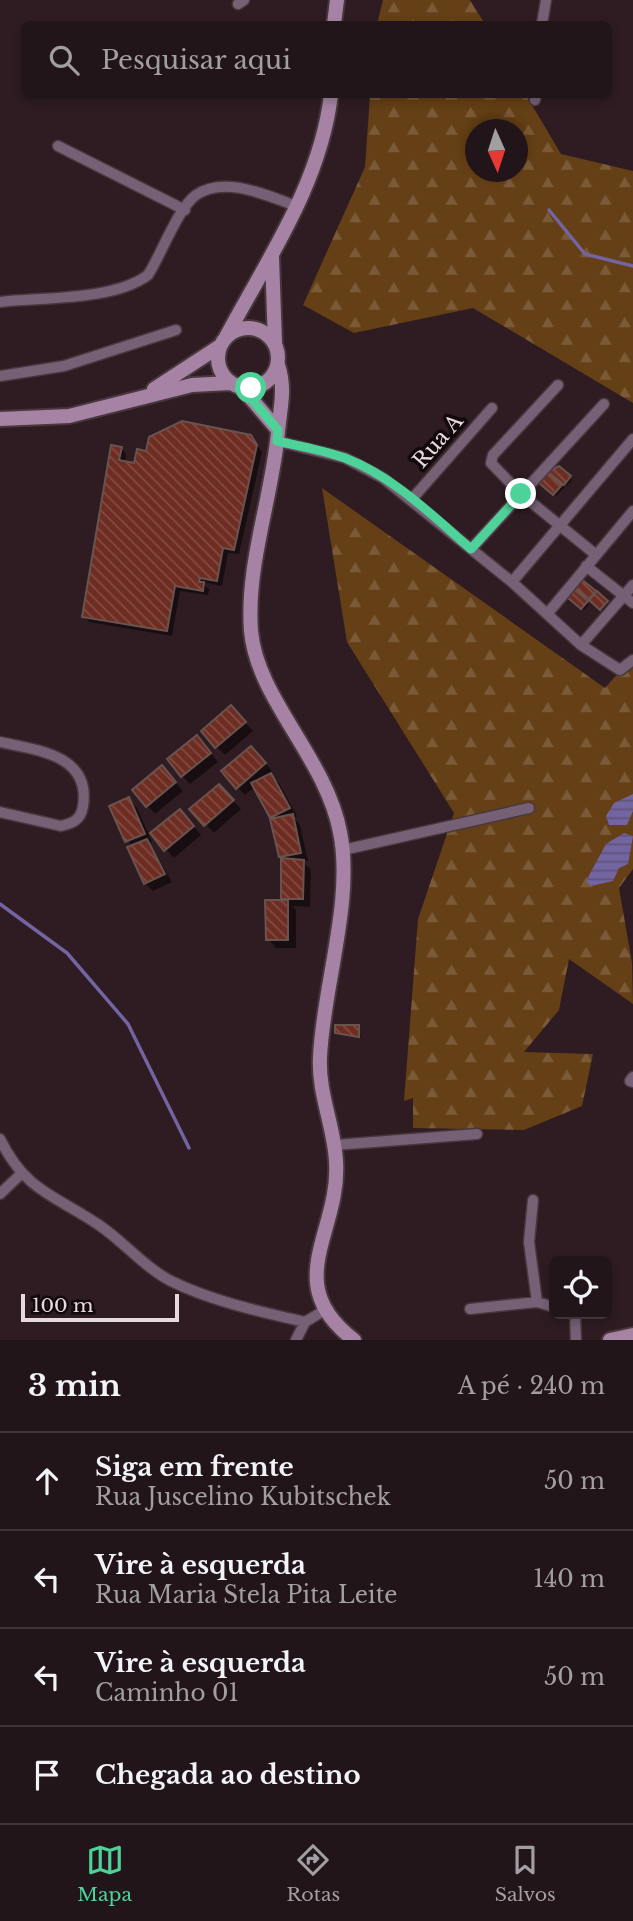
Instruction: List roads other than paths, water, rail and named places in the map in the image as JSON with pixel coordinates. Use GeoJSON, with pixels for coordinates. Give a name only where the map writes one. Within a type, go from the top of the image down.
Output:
{"type":"FeatureCollection","features":[{"type":"Feature","properties":{"kind":"main road"},"geometry":{"type":"LineString","coordinates":[[334,21],[337,0]]}},
{"type":"Feature","properties":{"kind":"main road"},"geometry":{"type":"LineString","coordinates":[[277,436],[219,366],[223,342],[296,206],[319,155],[330,98]]}},
{"type":"Feature","properties":{"kind":"main road"},"geometry":{"type":"LineString","coordinates":[[272,251],[271,296],[284,397],[255,567],[252,640],[264,677],[325,782],[334,807],[343,850],[342,890],[320,1061],[323,1096],[335,1145],[335,1188],[316,1268],[319,1296],[325,1310],[354,1340]]}},
{"type":"Feature","properties":{"kind":"main road"},"geometry":{"type":"LineString","coordinates":[[136,399],[246,328],[258,329],[275,343]]}},
{"type":"Feature","properties":{"kind":"main road"},"geometry":{"type":"LineString","coordinates":[[0,419],[69,416],[192,385],[260,386],[275,374],[278,365]]}},
{"type":"Feature","properties":{"kind":"main road"},"geometry":{"type":"LineString","coordinates":[[610,1340],[633,1335]]}},
{"type":"Feature","properties":{"kind":"street"},"geometry":{"type":"LineString","coordinates":[[542,21],[545,0]]}},
{"type":"Feature","properties":{"kind":"street"},"geometry":{"type":"LineString","coordinates":[[58,146],[185,210]]}},
{"type":"Feature","properties":{"kind":"street"},"geometry":{"type":"LineString","coordinates":[[0,302],[103,292],[138,282],[148,275],[185,210],[196,196],[228,189],[253,190],[296,206]]}},
{"type":"Feature","properties":{"kind":"street"},"geometry":{"type":"LineString","coordinates":[[0,376],[64,366],[176,330]]}},
{"type":"Feature","properties":{"kind":"street"},"geometry":{"type":"LineString","coordinates":[[558,385],[491,458],[492,468],[595,554]]}},
{"type":"Feature","properties":{"kind":"street"},"geometry":{"type":"LineString","coordinates":[[471,549],[604,404]]}},
{"type":"Feature","properties":{"kind":"street","name":"Rua A"},"geometry":{"type":"LineString","coordinates":[[412,499],[492,408]]}},
{"type":"Feature","properties":{"kind":"street"},"geometry":{"type":"LineString","coordinates":[[277,436],[345,458],[383,478],[512,582],[581,645],[620,670],[633,660]]}},
{"type":"Feature","properties":{"kind":"street"},"geometry":{"type":"LineString","coordinates":[[512,582],[633,439]]}},
{"type":"Feature","properties":{"kind":"street"},"geometry":{"type":"LineString","coordinates":[[548,613],[633,511]]}},
{"type":"Feature","properties":{"kind":"street"},"geometry":{"type":"LineString","coordinates":[[586,566],[633,603]]}},
{"type":"Feature","properties":{"kind":"street"},"geometry":{"type":"LineString","coordinates":[[581,645],[633,585]]}},
{"type":"Feature","properties":{"kind":"street"},"geometry":{"type":"LineString","coordinates":[[0,742],[61,757],[72,765],[80,778],[84,796],[82,812],[76,821],[61,825],[0,812]]}},
{"type":"Feature","properties":{"kind":"street"},"geometry":{"type":"LineString","coordinates":[[343,850],[529,808]]}},
{"type":"Feature","properties":{"kind":"street"},"geometry":{"type":"LineString","coordinates":[[335,1145],[477,1134]]}},
{"type":"Feature","properties":{"kind":"street"},"geometry":{"type":"LineString","coordinates":[[0,1139],[22,1173],[49,1198],[97,1224],[171,1280],[305,1322]]}},
{"type":"Feature","properties":{"kind":"street"},"geometry":{"type":"LineString","coordinates":[[0,1194],[22,1173]]}},
{"type":"Feature","properties":{"kind":"street"},"geometry":{"type":"LineString","coordinates":[[533,1200],[529,1242],[537,1302]]}},
{"type":"Feature","properties":{"kind":"street"},"geometry":{"type":"LineString","coordinates":[[470,1309],[537,1302],[549,1306]]}},
{"type":"Feature","properties":{"kind":"street"},"geometry":{"type":"LineString","coordinates":[[296,1340],[305,1322],[325,1310]]}},
{"type":"Feature","properties":{"kind":"street"},"geometry":{"type":"LineString","coordinates":[[574,1319],[576,1340]]}},
{"type":"Feature","properties":{"kind":"waterway"},"geometry":{"type":"LineString","coordinates":[[549,210],[585,254],[633,266]]}},
{"type":"Feature","properties":{"kind":"waterway"},"geometry":{"type":"LineString","coordinates":[[0,904],[67,953],[128,1024],[189,1148]]}}]}
